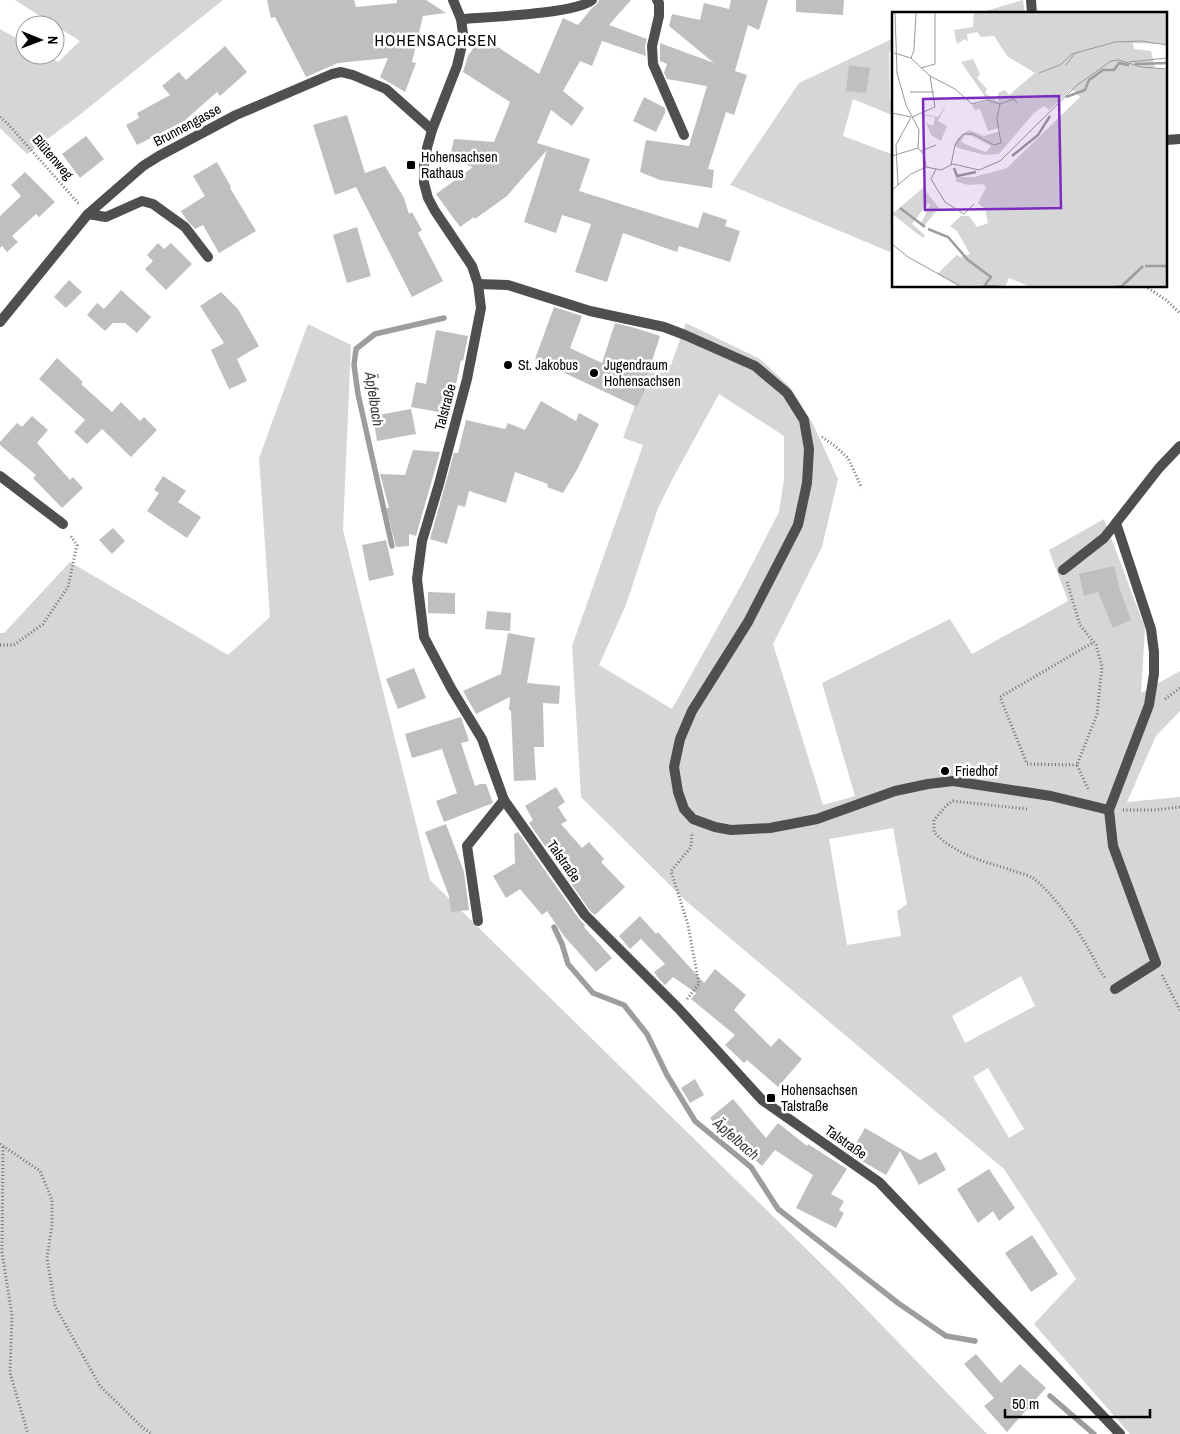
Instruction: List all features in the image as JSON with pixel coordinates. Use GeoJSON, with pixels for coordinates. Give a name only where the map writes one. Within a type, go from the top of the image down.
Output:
{"type":"FeatureCollection","features":[{"type":"Feature","properties":{"kind":"street","name":"Talstraße"},"geometry":{"type":"LineString","coordinates":[[453,0],[460,19],[463,34],[462,45],[457,66],[432,130],[424,166],[424,184],[428,198],[435,210],[472,266],[478,284],[481,308],[467,379],[422,541],[417,579],[424,637],[451,688],[482,739],[504,800],[585,915],[679,1009],[762,1100],[879,1182],[1120,1434]]}},
{"type":"Feature","properties":{"kind":"street"},"geometry":{"type":"LineString","coordinates":[[460,19],[563,10],[588,4],[592,0]]}},
{"type":"Feature","properties":{"kind":"street"},"geometry":{"type":"LineString","coordinates":[[657,0],[659,3],[659,16],[652,46],[653,64],[684,136]]}},
{"type":"Feature","properties":{"kind":"street","name":"Brunnengasse"},"geometry":{"type":"LineString","coordinates":[[0,322],[88,214],[143,166],[236,115],[332,74],[341,72],[386,89],[432,130]]}},
{"type":"Feature","properties":{"kind":"street"},"geometry":{"type":"LineString","coordinates":[[88,214],[106,216],[142,201],[153,204],[185,227],[208,257]]}},
{"type":"Feature","properties":{"kind":"street"},"geometry":{"type":"LineString","coordinates":[[478,284],[508,285],[590,311],[664,327],[685,335],[755,366],[787,393],[804,420],[809,448],[807,483],[798,525],[748,622],[692,711],[680,739],[674,767],[678,792],[684,809],[693,819],[715,827],[731,830],[770,828],[817,819],[894,791],[928,784],[953,782],[1051,796],[1109,810]]}},
{"type":"Feature","properties":{"kind":"street"},"geometry":{"type":"LineString","coordinates":[[1063,570],[1104,538],[1159,468],[1180,446]]}},
{"type":"Feature","properties":{"kind":"street"},"geometry":{"type":"LineString","coordinates":[[0,476],[63,524]]}},
{"type":"Feature","properties":{"kind":"street"},"geometry":{"type":"LineString","coordinates":[[1115,989],[1156,963],[1113,846],[1109,810],[1149,705],[1154,674],[1151,629],[1116,523]]}},
{"type":"Feature","properties":{"kind":"street"},"geometry":{"type":"LineString","coordinates":[[478,921],[467,846],[504,800]]}},
{"type":"Feature","properties":{"kind":"path","name":"Blütenweg"},"geometry":{"type":"LineString","coordinates":[[0,117],[88,214]]}},
{"type":"Feature","properties":{"kind":"path"},"geometry":{"type":"LineString","coordinates":[[1148,288],[1166,300],[1180,313]]}},
{"type":"Feature","properties":{"kind":"path"},"geometry":{"type":"LineString","coordinates":[[805,425],[835,446],[848,458],[862,488]]}},
{"type":"Feature","properties":{"kind":"path"},"geometry":{"type":"LineString","coordinates":[[0,645],[14,645],[43,624],[68,588],[77,545],[63,524]]}},
{"type":"Feature","properties":{"kind":"path"},"geometry":{"type":"LineString","coordinates":[[1072,601],[1080,625],[1096,645],[1102,666],[1097,714],[1077,765]]}},
{"type":"Feature","properties":{"kind":"path"},"geometry":{"type":"LineString","coordinates":[[1077,765],[1027,764],[1000,697],[1094,642]]}},
{"type":"Feature","properties":{"kind":"path"},"geometry":{"type":"LineString","coordinates":[[1077,765],[1096,807]]}},
{"type":"Feature","properties":{"kind":"path"},"geometry":{"type":"LineString","coordinates":[[947,805],[934,820],[934,832],[951,847],[970,856],[1032,878],[1056,900],[1085,943],[1098,970],[1115,989]]}},
{"type":"Feature","properties":{"kind":"path"},"geometry":{"type":"LineString","coordinates":[[1109,810],[1154,810],[1180,807]]}},
{"type":"Feature","properties":{"kind":"path"},"geometry":{"type":"LineString","coordinates":[[693,819],[691,847],[671,871],[688,925],[699,984]]}},
{"type":"Feature","properties":{"kind":"path"},"geometry":{"type":"LineString","coordinates":[[1156,963],[1180,1010]]}},
{"type":"Feature","properties":{"kind":"path"},"geometry":{"type":"LineString","coordinates":[[2,1145],[2,1252],[12,1316],[10,1373],[28,1434]]}},
{"type":"Feature","properties":{"kind":"path"},"geometry":{"type":"LineString","coordinates":[[2,1145],[40,1171],[52,1200],[52,1225],[47,1258],[55,1306],[100,1386],[143,1428],[152,1434]]}},
{"type":"Feature","properties":{"kind":"shaded area"},"geometry":{"type":"Polygon","coordinates":[[[15,0],[223,0],[77,117],[27,154],[0,128],[0,29],[15,37],[15,65],[65,65],[65,55],[80,41],[65,32],[65,15],[39,15],[15,0]]]}},
{"type":"Feature","properties":{"kind":"shaded area"},"geometry":{"type":"Polygon","coordinates":[[[1023,0],[1025,12],[982,12],[1023,0]]]}},
{"type":"Feature","properties":{"kind":"shaded area"},"geometry":{"type":"Polygon","coordinates":[[[892,39],[892,51],[889,52],[892,115],[853,99],[843,136],[892,154],[892,248],[890,252],[730,185],[799,83],[892,39]]]}},
{"type":"Feature","properties":{"kind":"shaded area"},"geometry":{"type":"Polygon","coordinates":[[[686,323],[760,359],[790,387],[813,424],[838,479],[822,547],[773,644],[823,805],[855,796],[822,683],[950,619],[972,654],[1068,601],[1049,550],[1104,519],[1145,628],[1141,693],[1180,671],[1180,711],[1156,736],[1127,802],[1180,797],[1180,1434],[1130,1434],[1034,1324],[1076,1279],[1004,1169],[686,901],[581,797],[572,646],[643,445],[623,438],[652,359],[671,365],[686,323]],[[719,394],[658,508],[626,605],[599,665],[672,709],[743,582],[779,512],[784,479],[784,436],[719,394]],[[893,828],[829,839],[847,945],[901,936],[897,911],[907,904],[893,828]],[[1021,976],[952,1016],[965,1043],[1035,1006],[1021,976]],[[988,1068],[973,1077],[1009,1138],[1024,1129],[988,1068]]]}},
{"type":"Feature","properties":{"kind":"shaded area"},"geometry":{"type":"Polygon","coordinates":[[[308,324],[351,345],[343,530],[430,880],[839,1281],[987,1434],[0,1434],[0,633],[4,633],[70,562],[228,655],[270,617],[259,458],[308,324]]]}},
{"type":"Feature","properties":{"kind":"building"},"geometry":{"type":"Polygon","coordinates":[[[267,0],[354,0],[356,7],[397,3],[397,0],[426,0],[446,13],[423,16],[412,62],[416,63],[405,92],[380,77],[388,58],[338,63],[306,77],[275,17],[271,18],[267,0]]]}},
{"type":"Feature","properties":{"kind":"building"},"geometry":{"type":"Polygon","coordinates":[[[599,0],[631,0],[609,25],[647,39],[645,46],[646,56],[602,41],[592,66],[580,61],[563,91],[584,108],[572,126],[551,110],[537,143],[590,159],[579,191],[698,228],[703,212],[727,220],[725,226],[740,231],[730,262],[679,246],[677,252],[623,233],[607,282],[575,272],[591,224],[562,215],[556,233],[524,222],[547,150],[507,196],[475,219],[474,217],[460,227],[436,194],[473,167],[449,160],[454,139],[494,142],[510,102],[463,72],[468,56],[481,36],[539,74],[563,18],[578,25],[599,0]]]}},
{"type":"Feature","properties":{"kind":"building"},"geometry":{"type":"Polygon","coordinates":[[[731,0],[768,0],[759,30],[748,25],[735,71],[747,75],[734,115],[726,112],[708,169],[714,170],[712,188],[660,180],[640,172],[646,140],[689,146],[707,86],[667,79],[664,73],[667,64],[660,61],[660,43],[714,63],[669,26],[672,14],[700,20],[704,3],[729,9],[731,0]]]}},
{"type":"Feature","properties":{"kind":"building"},"geometry":{"type":"Polygon","coordinates":[[[796,0],[844,0],[843,15],[796,12],[796,0]]]}},
{"type":"Feature","properties":{"kind":"building"},"geometry":{"type":"Polygon","coordinates":[[[225,46],[247,72],[220,96],[217,92],[184,121],[137,145],[126,125],[139,118],[137,113],[170,95],[162,86],[179,72],[186,80],[225,46]]]}},
{"type":"Feature","properties":{"kind":"building"},"geometry":{"type":"Polygon","coordinates":[[[849,65],[870,68],[866,93],[846,91],[849,65]]]}},
{"type":"Feature","properties":{"kind":"building"},"geometry":{"type":"Polygon","coordinates":[[[644,97],[665,108],[665,113],[656,132],[633,121],[644,97]]]}},
{"type":"Feature","properties":{"kind":"building"},"geometry":{"type":"Polygon","coordinates":[[[347,115],[365,173],[385,166],[404,198],[409,214],[412,212],[422,230],[418,233],[443,281],[412,297],[356,187],[335,195],[313,125],[347,115]]]}},
{"type":"Feature","properties":{"kind":"building"},"geometry":{"type":"Polygon","coordinates":[[[86,136],[104,159],[80,178],[62,154],[86,136]]]}},
{"type":"Feature","properties":{"kind":"building"},"geometry":{"type":"Polygon","coordinates":[[[217,162],[256,231],[219,253],[203,225],[195,229],[181,211],[205,196],[193,176],[217,162]]]}},
{"type":"Feature","properties":{"kind":"building"},"geometry":{"type":"Polygon","coordinates":[[[25,172],[55,202],[39,217],[36,214],[12,236],[18,242],[7,252],[2,246],[0,248],[0,216],[21,196],[11,185],[25,172]]]}},
{"type":"Feature","properties":{"kind":"building"},"geometry":{"type":"Polygon","coordinates":[[[357,227],[371,276],[347,283],[333,235],[357,227]]]}},
{"type":"Feature","properties":{"kind":"building"},"geometry":{"type":"Polygon","coordinates":[[[158,243],[164,249],[171,243],[192,264],[166,290],[145,269],[153,261],[147,255],[158,243]]]}},
{"type":"Feature","properties":{"kind":"building"},"geometry":{"type":"Polygon","coordinates":[[[69,280],[82,292],[66,308],[54,297],[69,280]]]}},
{"type":"Feature","properties":{"kind":"building"},"geometry":{"type":"Polygon","coordinates":[[[121,290],[151,317],[137,333],[125,323],[113,323],[105,331],[87,315],[97,303],[104,309],[121,290]]]}},
{"type":"Feature","properties":{"kind":"building"},"geometry":{"type":"Polygon","coordinates":[[[221,292],[238,309],[259,346],[237,359],[247,381],[229,389],[211,350],[224,343],[200,306],[221,292]]]}},
{"type":"Feature","properties":{"kind":"building"},"geometry":{"type":"Polygon","coordinates":[[[554,307],[582,316],[570,348],[602,363],[615,323],[660,336],[644,386],[646,387],[637,407],[535,359],[554,307]]]}},
{"type":"Feature","properties":{"kind":"building"},"geometry":{"type":"Polygon","coordinates":[[[436,330],[468,336],[450,414],[411,407],[416,382],[426,384],[436,330]]]}},
{"type":"Feature","properties":{"kind":"building"},"geometry":{"type":"Polygon","coordinates":[[[57,358],[83,382],[81,384],[112,412],[121,402],[140,421],[144,417],[157,430],[131,457],[102,429],[87,444],[74,432],[85,420],[39,379],[57,358]]]}},
{"type":"Feature","properties":{"kind":"building"},"geometry":{"type":"Polygon","coordinates":[[[541,401],[576,421],[579,413],[599,424],[578,468],[563,493],[547,487],[548,484],[515,472],[506,503],[469,491],[465,507],[458,505],[447,544],[430,539],[454,453],[458,453],[466,420],[505,429],[508,423],[525,430],[541,401]]]}},
{"type":"Feature","properties":{"kind":"building"},"geometry":{"type":"Polygon","coordinates":[[[411,409],[416,434],[377,441],[373,416],[411,409]]]}},
{"type":"Feature","properties":{"kind":"building"},"geometry":{"type":"Polygon","coordinates":[[[32,416],[48,430],[37,443],[70,480],[73,477],[83,488],[62,508],[33,478],[36,475],[0,445],[0,442],[17,423],[22,427],[32,416]]]}},
{"type":"Feature","properties":{"kind":"building"},"geometry":{"type":"Polygon","coordinates":[[[413,450],[440,452],[416,536],[409,534],[409,546],[396,547],[386,508],[389,508],[380,474],[405,475],[413,450]]]}},
{"type":"Feature","properties":{"kind":"building"},"geometry":{"type":"Polygon","coordinates":[[[163,476],[186,491],[178,502],[201,517],[187,538],[147,511],[159,493],[154,490],[163,476]]]}},
{"type":"Feature","properties":{"kind":"building"},"geometry":{"type":"Polygon","coordinates":[[[113,528],[125,541],[112,554],[99,540],[113,528]]]}},
{"type":"Feature","properties":{"kind":"building"},"geometry":{"type":"Polygon","coordinates":[[[386,540],[394,575],[369,581],[362,545],[386,540]]]}},
{"type":"Feature","properties":{"kind":"building"},"geometry":{"type":"Polygon","coordinates":[[[1114,566],[1119,587],[1131,620],[1113,628],[1098,592],[1084,596],[1079,574],[1114,566]]]}},
{"type":"Feature","properties":{"kind":"building"},"geometry":{"type":"Polygon","coordinates":[[[428,592],[455,593],[455,614],[428,613],[428,592]]]}},
{"type":"Feature","properties":{"kind":"building"},"geometry":{"type":"Polygon","coordinates":[[[487,611],[511,613],[510,631],[485,629],[487,611]]]}},
{"type":"Feature","properties":{"kind":"building"},"geometry":{"type":"Polygon","coordinates":[[[508,633],[535,638],[527,683],[560,686],[559,704],[543,703],[544,747],[534,747],[536,780],[514,781],[511,711],[509,710],[510,697],[476,714],[463,691],[501,674],[508,633]]]}},
{"type":"Feature","properties":{"kind":"building"},"geometry":{"type":"Polygon","coordinates":[[[414,668],[426,698],[398,709],[386,679],[414,668]]]}},
{"type":"Feature","properties":{"kind":"building"},"geometry":{"type":"Polygon","coordinates":[[[461,717],[469,741],[461,743],[475,786],[486,784],[493,803],[444,822],[436,801],[457,793],[442,749],[412,758],[405,734],[461,717]]]}},
{"type":"Feature","properties":{"kind":"building"},"geometry":{"type":"Polygon","coordinates":[[[556,787],[565,802],[558,807],[567,821],[561,824],[582,848],[589,842],[604,859],[601,862],[625,887],[595,915],[590,911],[529,823],[533,820],[525,806],[556,787]]]}},
{"type":"Feature","properties":{"kind":"building"},"geometry":{"type":"Polygon","coordinates":[[[446,824],[464,872],[469,910],[451,912],[449,896],[425,832],[446,824]]]}},
{"type":"Feature","properties":{"kind":"building"},"geometry":{"type":"Polygon","coordinates":[[[518,832],[585,925],[584,927],[612,958],[596,972],[564,936],[547,911],[542,915],[520,889],[506,898],[493,876],[515,863],[514,834],[518,832]]]}},
{"type":"Feature","properties":{"kind":"building"},"geometry":{"type":"Polygon","coordinates":[[[640,916],[656,934],[658,932],[704,983],[715,969],[746,995],[734,1010],[771,1047],[779,1038],[802,1059],[778,1087],[747,1060],[744,1063],[725,1045],[735,1035],[691,999],[696,993],[673,977],[665,985],[660,980],[654,972],[665,964],[641,939],[630,949],[619,936],[640,916]]]}},
{"type":"Feature","properties":{"kind":"building"},"geometry":{"type":"Polygon","coordinates":[[[695,1079],[704,1095],[690,1103],[681,1088],[695,1079]]]}},
{"type":"Feature","properties":{"kind":"building"},"geometry":{"type":"Polygon","coordinates":[[[733,1099],[766,1138],[778,1123],[807,1146],[808,1144],[847,1169],[831,1194],[844,1201],[839,1210],[844,1213],[836,1228],[796,1208],[813,1175],[775,1150],[762,1166],[725,1136],[710,1118],[733,1099]]]}},
{"type":"Feature","properties":{"kind":"building"},"geometry":{"type":"Polygon","coordinates":[[[865,1128],[920,1160],[936,1152],[946,1170],[919,1185],[900,1151],[886,1175],[850,1154],[865,1128]]]}},
{"type":"Feature","properties":{"kind":"building"},"geometry":{"type":"Polygon","coordinates":[[[989,1169],[1015,1208],[999,1221],[993,1211],[978,1223],[957,1189],[989,1169]]]}},
{"type":"Feature","properties":{"kind":"building"},"geometry":{"type":"Polygon","coordinates":[[[1032,1235],[1058,1274],[1031,1292],[1005,1253],[1032,1235]]]}},
{"type":"Feature","properties":{"kind":"building"},"geometry":{"type":"Polygon","coordinates":[[[976,1354],[1001,1383],[1020,1364],[1046,1388],[1007,1432],[984,1406],[994,1398],[964,1364],[976,1354]]]}},
{"type":"Feature","properties":{"kind":"waterway","name":"Äpfelbach"},"geometry":{"type":"LineString","coordinates":[[392,546],[358,394],[354,365],[356,349],[375,334],[444,318]]}},
{"type":"Feature","properties":{"kind":"waterway","name":"Äpfelbach"},"geometry":{"type":"LineString","coordinates":[[554,927],[568,964],[593,993],[624,1005],[647,1034],[667,1075],[695,1121],[751,1167],[778,1209],[898,1303],[946,1336],[975,1341]]}},
{"type":"Feature","properties":{"kind":"waterway","name":"Äpfelbach"},"geometry":{"type":"LineString","coordinates":[[1050,1396],[1094,1434]]}},
{"type":"Feature","properties":{"kind":"place","name":"Hohensachsen Rathaus"},"geometry":{"type":"Point","coordinates":[411,165]}},
{"type":"Feature","properties":{"kind":"place","name":"St. Jakobus"},"geometry":{"type":"Point","coordinates":[508,365]}},
{"type":"Feature","properties":{"kind":"place","name":"Jugendraum Hohensachsen"},"geometry":{"type":"Point","coordinates":[594,373]}},
{"type":"Feature","properties":{"kind":"place","name":"Friedhof"},"geometry":{"type":"Point","coordinates":[945,771]}},
{"type":"Feature","properties":{"kind":"place","name":"Hohensachsen Talstraße"},"geometry":{"type":"Point","coordinates":[771,1098]}},
{"type":"Feature","properties":{"kind":"district","name":"HOHENSACHSEN"},"geometry":{"type":"Point","coordinates":[436,40]}}]}
